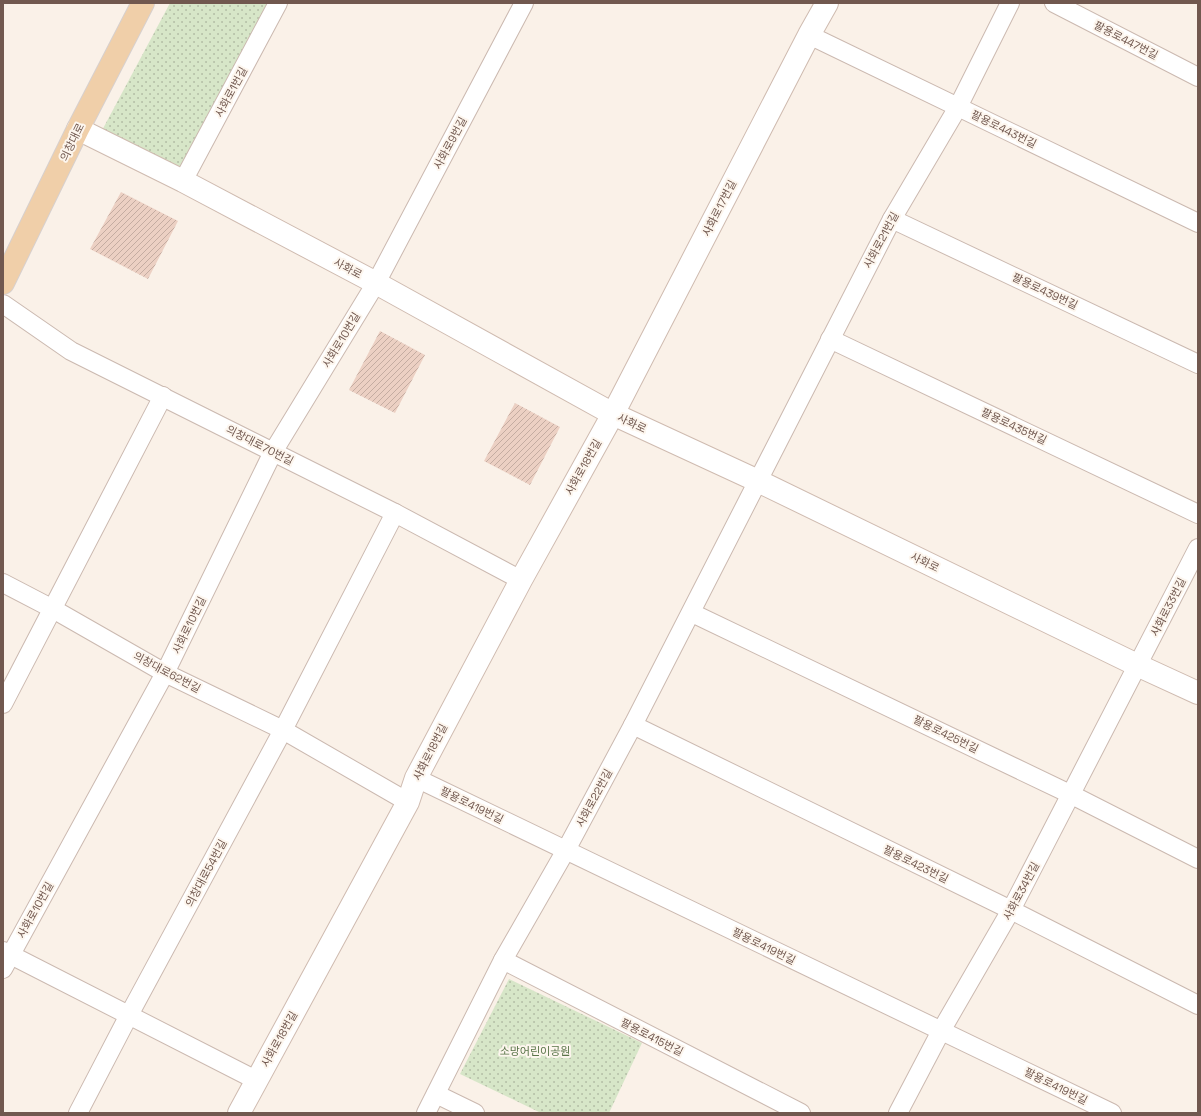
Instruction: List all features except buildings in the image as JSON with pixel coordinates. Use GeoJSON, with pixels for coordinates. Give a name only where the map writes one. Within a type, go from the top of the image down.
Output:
{"type":"FeatureCollection","features":[{"type":"Feature","properties":{"kind":"main road","name":"의창대로"},"geometry":{"type":"LineString","coordinates":[[3,283],[78,129],[143,3]]}},
{"type":"Feature","properties":{"kind":"main road","name":"사화로17번길"},"geometry":{"type":"LineString","coordinates":[[613,414],[827,3]]}},
{"type":"Feature","properties":{"kind":"main road","name":"사화로"},"geometry":{"type":"LineString","coordinates":[[78,129],[183,181],[376,283],[613,414],[758,481],[1137,665],[1198,693]]}},
{"type":"Feature","properties":{"kind":"main road","name":"사화로18번길"},"geometry":{"type":"LineString","coordinates":[[239,1113],[408,802],[416,778],[521,580],[613,414]]}},
{"type":"Feature","properties":{"kind":"street","name":"사화로1번길"},"geometry":{"type":"LineString","coordinates":[[183,181],[278,3]]}},
{"type":"Feature","properties":{"kind":"street","name":"사화로9번길"},"geometry":{"type":"LineString","coordinates":[[376,283],[524,3]]}},
{"type":"Feature","properties":{"kind":"street","name":"사화로21번길"},"geometry":{"type":"LineString","coordinates":[[758,481],[892,219],[958,107],[1010,3]]}},
{"type":"Feature","properties":{"kind":"street","name":"팔용로447번길"},"geometry":{"type":"LineString","coordinates":[[1054,3],[1198,77]]}},
{"type":"Feature","properties":{"kind":"street","name":"팔용로443번길"},"geometry":{"type":"LineString","coordinates":[[809,35],[1198,223]]}},
{"type":"Feature","properties":{"kind":"street","name":"팔용로439번길"},"geometry":{"type":"LineString","coordinates":[[892,219],[1198,364]]}},
{"type":"Feature","properties":{"kind":"street","name":"사화로10번길"},"geometry":{"type":"LineString","coordinates":[[5,958],[165,673],[273,452],[376,283]]}},
{"type":"Feature","properties":{"kind":"street","name":"의창대로70번길"},"geometry":{"type":"LineString","coordinates":[[3,304],[71,351],[395,513],[521,580]]}},
{"type":"Feature","properties":{"kind":"street","name":"팔용로435번길"},"geometry":{"type":"LineString","coordinates":[[830,339],[1198,514]]}},
{"type":"Feature","properties":{"kind":"street"},"geometry":{"type":"LineString","coordinates":[[3,704],[163,396]]}},
{"type":"Feature","properties":{"kind":"street","name":"사화로22번길"},"geometry":{"type":"LineString","coordinates":[[426,1113],[503,960],[566,850],[633,725],[692,613],[758,481]]}},
{"type":"Feature","properties":{"kind":"street"},"geometry":{"type":"LineString","coordinates":[[283,730],[395,513]]}},
{"type":"Feature","properties":{"kind":"street","name":"사화로33번길"},"geometry":{"type":"LineString","coordinates":[[1137,665],[1198,548]]}},
{"type":"Feature","properties":{"kind":"street","name":"의창대로62번길"},"geometry":{"type":"LineString","coordinates":[[3,583],[53,609],[165,673],[283,730],[408,802]]}},
{"type":"Feature","properties":{"kind":"street","name":"팔용로425번길"},"geometry":{"type":"LineString","coordinates":[[692,613],[1072,795],[1198,859]]}},
{"type":"Feature","properties":{"kind":"street","name":"사화로34번길"},"geometry":{"type":"LineString","coordinates":[[898,1113],[941,1031],[1012,910],[1137,665]]}},
{"type":"Feature","properties":{"kind":"street","name":"팔용로423번길"},"geometry":{"type":"LineString","coordinates":[[633,725],[1012,910],[1198,1005]]}},
{"type":"Feature","properties":{"kind":"street","name":"의창대로54번길"},"geometry":{"type":"LineString","coordinates":[[78,1113],[129,1015],[283,730]]}},
{"type":"Feature","properties":{"kind":"street","name":"팔용로419번길"},"geometry":{"type":"LineString","coordinates":[[416,778],[1112,1113]]}},
{"type":"Feature","properties":{"kind":"street"},"geometry":{"type":"LineString","coordinates":[[5,958],[129,1015],[256,1080]]}},
{"type":"Feature","properties":{"kind":"street","name":"팔용로415번길"},"geometry":{"type":"LineString","coordinates":[[503,960],[801,1113]]}},
{"type":"Feature","properties":{"kind":"street"},"geometry":{"type":"LineString","coordinates":[[436,1094],[476,1113]]}},
{"type":"Feature","properties":{"kind":"green space"},"geometry":{"type":"Polygon","coordinates":[[[170,3],[272,3],[178,179],[99,136],[170,3]]]}},
{"type":"Feature","properties":{"kind":"green space","name":"소망어린이공원"},"geometry":{"type":"Polygon","coordinates":[[[509,979],[642,1043],[609,1113],[541,1113],[460,1074],[509,979]]]}}]}
